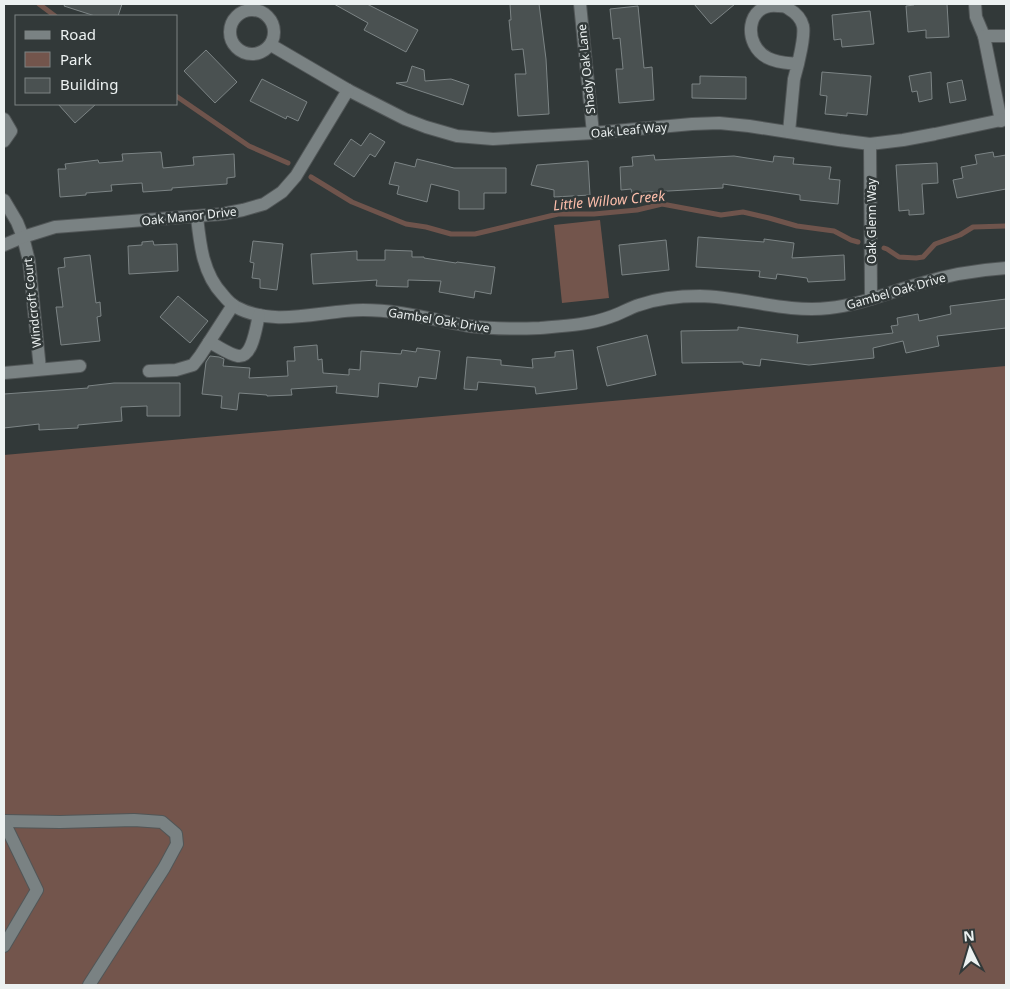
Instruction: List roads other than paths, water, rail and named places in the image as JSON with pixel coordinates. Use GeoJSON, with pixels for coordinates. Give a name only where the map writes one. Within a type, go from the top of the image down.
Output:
{"type":"FeatureCollection","features":[{"type":"Feature","properties":{"kind":"street","name":"Shady Oak Lane"},"geometry":{"type":"LineString","coordinates":[[580,4],[593,133]]}},
{"type":"Feature","properties":{"kind":"street"},"geometry":{"type":"LineString","coordinates":[[975,4],[976,17],[984,36],[1003,120]]}},
{"type":"Feature","properties":{"kind":"street"},"geometry":{"type":"LineString","coordinates":[[789,132],[794,79],[798,64],[802,43],[803,26],[797,14],[786,7],[774,5],[762,8],[754,17],[750,28],[752,40],[758,51],[768,58],[780,62],[798,64]]}},
{"type":"Feature","properties":{"kind":"street"},"geometry":{"type":"LineString","coordinates":[[984,36],[1006,36]]}},
{"type":"Feature","properties":{"kind":"street","name":"Oak Leaf Way"},"geometry":{"type":"LineString","coordinates":[[270,44],[348,90],[405,119],[458,136],[493,139],[719,123],[870,144],[903,140],[1003,120]]}},
{"type":"Feature","properties":{"kind":"street","name":"Oak Manor Drive"},"geometry":{"type":"LineString","coordinates":[[4,245],[55,227],[197,217],[243,210],[264,204],[282,192],[296,176],[348,90]]}},
{"type":"Feature","properties":{"kind":"street"},"geometry":{"type":"LineString","coordinates":[[4,119],[11,131],[4,140]]}},
{"type":"Feature","properties":{"kind":"street","name":"Oak Glenn Way"},"geometry":{"type":"LineString","coordinates":[[870,144],[872,299]]}},
{"type":"Feature","properties":{"kind":"street","name":"Windcroft Court"},"geometry":{"type":"LineString","coordinates":[[4,200],[17,222],[29,262],[40,369]]}},
{"type":"Feature","properties":{"kind":"street","name":"Gambel Oak Drive"},"geometry":{"type":"LineString","coordinates":[[197,217],[205,267],[216,288],[233,305],[245,312],[281,318],[360,310],[382,310],[470,326],[538,328],[585,324],[611,317],[660,298],[701,296],[741,299],[784,307],[827,309],[850,305],[943,278],[1006,268]]}},
{"type":"Feature","properties":{"kind":"street"},"geometry":{"type":"LineString","coordinates":[[149,371],[176,370],[193,365],[233,305]]}},
{"type":"Feature","properties":{"kind":"street"},"geometry":{"type":"LineString","coordinates":[[209,342],[228,352],[243,356],[248,352],[252,344],[258,315]]}},
{"type":"Feature","properties":{"kind":"street"},"geometry":{"type":"LineString","coordinates":[[4,373],[80,366]]}},
{"type":"Feature","properties":{"kind":"street"},"geometry":{"type":"LineString","coordinates":[[4,946],[37,890],[4,822],[162,822],[176,834],[177,844],[164,868],[88,985]]}},
{"type":"Feature","properties":{"kind":"waterway","name":"Little Willow Creek"},"geometry":{"type":"LineString","coordinates":[[39,4],[54,15]]}},
{"type":"Feature","properties":{"kind":"waterway","name":"Little Willow Creek"},"geometry":{"type":"LineString","coordinates":[[178,97],[249,146],[288,163]]}},
{"type":"Feature","properties":{"kind":"waterway","name":"Little Willow Creek"},"geometry":{"type":"LineString","coordinates":[[311,177],[352,202],[406,224],[451,234],[475,234],[558,214],[594,214],[637,210],[662,204],[721,215],[743,212],[797,226],[834,231],[858,242]]}},
{"type":"Feature","properties":{"kind":"waterway","name":"Little Willow Creek"},"geometry":{"type":"LineString","coordinates":[[884,248],[899,257],[923,257],[935,244],[960,235],[973,227],[1006,226]]}}]}
